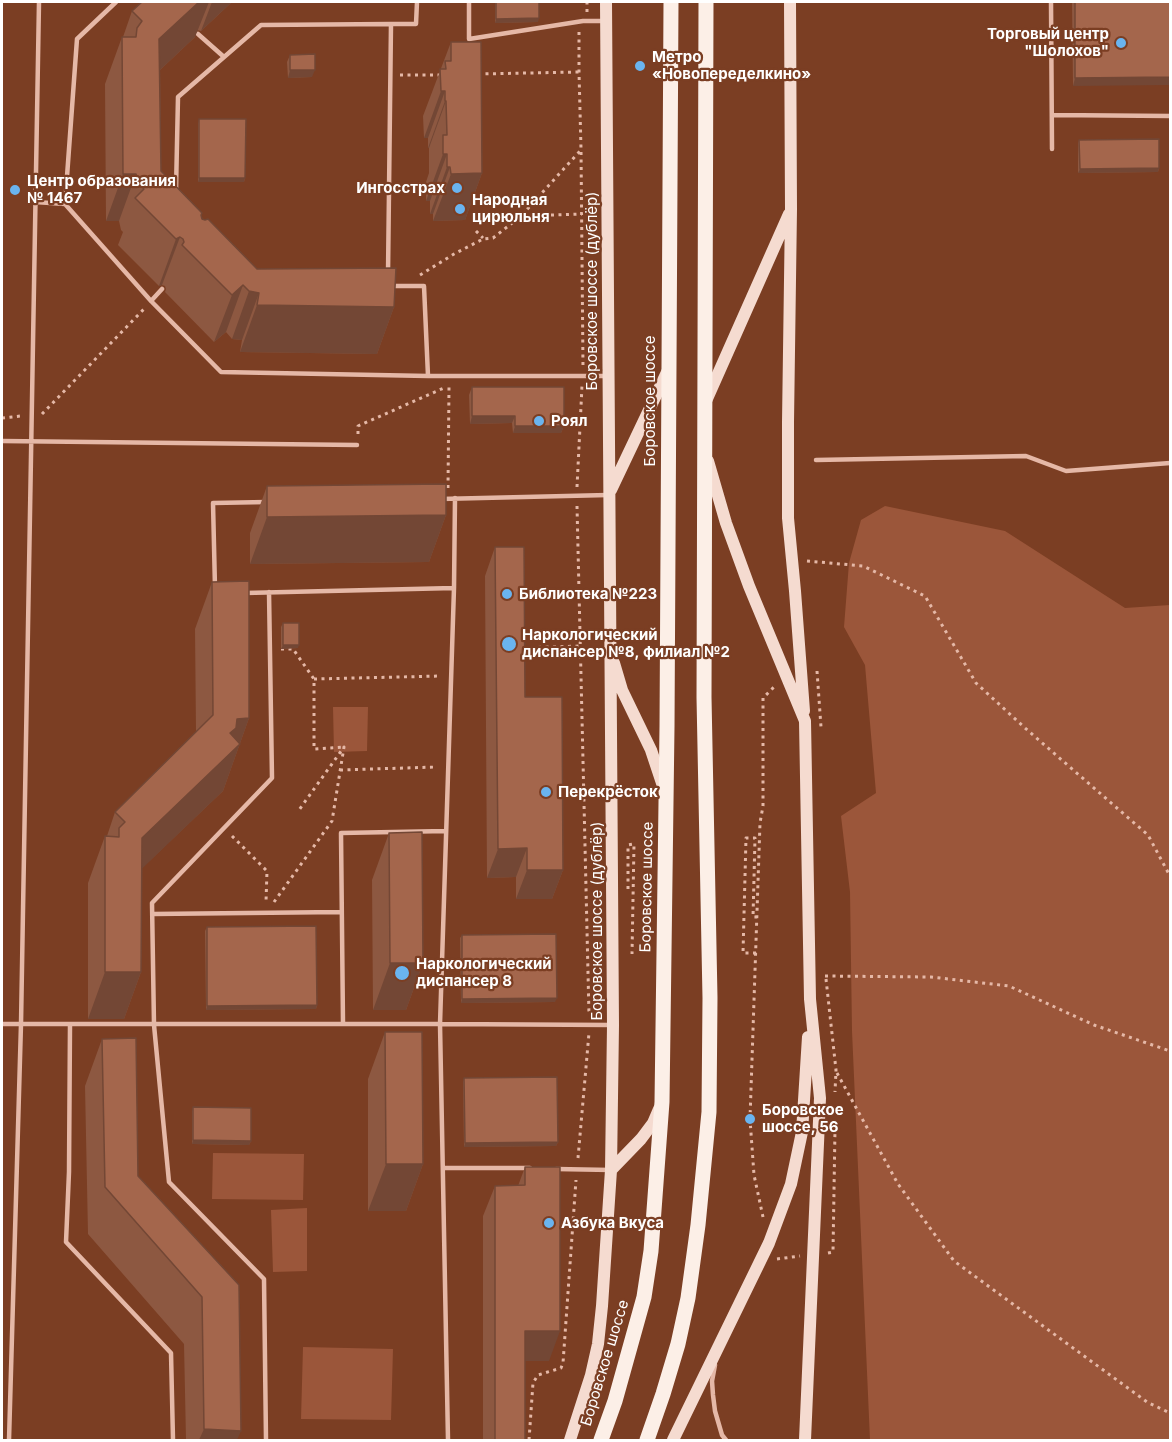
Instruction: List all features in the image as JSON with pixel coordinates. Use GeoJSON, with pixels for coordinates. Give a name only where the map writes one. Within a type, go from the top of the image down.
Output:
{"type":"FeatureCollection","features":[{"type":"Feature","properties":{"kind":"main road","name":"Боровское шоссе"},"geometry":{"type":"LineString","coordinates":[[601,1440],[615,1401],[644,1297],[651,1251],[662,1102],[671,2]]}},
{"type":"Feature","properties":{"kind":"main road"},"geometry":{"type":"LineString","coordinates":[[646,1440],[678,1344],[688,1298],[709,1112],[710,998],[704,697],[706,2]]}},
{"type":"Feature","properties":{"kind":"street","name":"Боровское шоссе (дублёр)"},"geometry":{"type":"LineString","coordinates":[[570,1440],[591,1375],[598,1344],[611,1170],[613,1025],[606,2]]}},
{"type":"Feature","properties":{"kind":"street"},"geometry":{"type":"LineString","coordinates":[[673,1440],[769,1243],[791,1185],[802,1132],[810,999],[805,721],[788,518],[791,209],[790,2]]}},
{"type":"Feature","properties":{"kind":"street"},"geometry":{"type":"LineString","coordinates":[[704,405],[791,209]]}},
{"type":"Feature","properties":{"kind":"street"},"geometry":{"type":"LineString","coordinates":[[608,495],[669,369]]}},
{"type":"Feature","properties":{"kind":"street"},"geometry":{"type":"LineString","coordinates":[[704,448],[726,523],[749,586],[805,721]]}},
{"type":"Feature","properties":{"kind":"street"},"geometry":{"type":"LineString","coordinates":[[610,647],[622,690],[651,750],[666,796]]}},
{"type":"Feature","properties":{"kind":"street"},"geometry":{"type":"LineString","coordinates":[[806,1440],[820,1098],[810,999]]}},
{"type":"Feature","properties":{"kind":"street"},"geometry":{"type":"LineString","coordinates":[[611,1170],[653,1123],[662,1102]]}},
{"type":"Feature","properties":{"kind":"lane"},"geometry":{"type":"LineString","coordinates":[[9,1440],[21,1024],[39,2]]}},
{"type":"Feature","properties":{"kind":"lane"},"geometry":{"type":"LineString","coordinates":[[65,204],[77,39],[116,2]]}},
{"type":"Feature","properties":{"kind":"lane"},"geometry":{"type":"LineString","coordinates":[[176,198],[177,97],[261,25],[416,24],[417,2]]}},
{"type":"Feature","properties":{"kind":"lane"},"geometry":{"type":"LineString","coordinates":[[469,2],[470,39],[583,21],[606,21]]}},
{"type":"Feature","properties":{"kind":"lane"},"geometry":{"type":"LineString","coordinates":[[1051,2],[1052,149]]}},
{"type":"Feature","properties":{"kind":"lane"},"geometry":{"type":"LineString","coordinates":[[388,275],[391,24]]}},
{"type":"Feature","properties":{"kind":"lane"},"geometry":{"type":"LineString","coordinates":[[198,33],[224,57]]}},
{"type":"Feature","properties":{"kind":"lane"},"geometry":{"type":"LineString","coordinates":[[1052,115],[1170,116]]}},
{"type":"Feature","properties":{"kind":"lane"},"geometry":{"type":"LineString","coordinates":[[35,202],[65,204],[151,301],[221,372],[428,376],[608,376]]}},
{"type":"Feature","properties":{"kind":"lane"},"geometry":{"type":"LineString","coordinates":[[388,286],[424,286],[428,376]]}},
{"type":"Feature","properties":{"kind":"lane"},"geometry":{"type":"LineString","coordinates":[[151,301],[162,289]]}},
{"type":"Feature","properties":{"kind":"lane"},"geometry":{"type":"LineString","coordinates":[[2,441],[357,445]]}},
{"type":"Feature","properties":{"kind":"lane"},"geometry":{"type":"LineString","coordinates":[[816,460],[1026,456],[1066,471],[1170,463]]}},
{"type":"Feature","properties":{"kind":"lane"},"geometry":{"type":"LineString","coordinates":[[436,499],[608,495]]}},
{"type":"Feature","properties":{"kind":"lane"},"geometry":{"type":"LineString","coordinates":[[448,1440],[440,1024],[454,588],[454,498]]}},
{"type":"Feature","properties":{"kind":"lane"},"geometry":{"type":"LineString","coordinates":[[215,593],[213,503],[272,502]]}},
{"type":"Feature","properties":{"kind":"lane"},"geometry":{"type":"LineString","coordinates":[[237,593],[454,588]]}},
{"type":"Feature","properties":{"kind":"lane"},"geometry":{"type":"LineString","coordinates":[[266,1440],[264,1279],[169,1182],[154,1025],[152,903],[272,778],[269,592]]}},
{"type":"Feature","properties":{"kind":"lane"},"geometry":{"type":"LineString","coordinates":[[342,1024],[340,833],[446,831]]}},
{"type":"Feature","properties":{"kind":"lane"},"geometry":{"type":"LineString","coordinates":[[153,914],[341,912]]}},
{"type":"Feature","properties":{"kind":"lane"},"geometry":{"type":"LineString","coordinates":[[2,1024],[613,1025]]}},
{"type":"Feature","properties":{"kind":"lane"},"geometry":{"type":"LineString","coordinates":[[70,1024],[66,1242],[171,1353],[172,1440]]}},
{"type":"Feature","properties":{"kind":"lane"},"geometry":{"type":"LineString","coordinates":[[443,1168],[537,1168]]}},
{"type":"Feature","properties":{"kind":"lane"},"geometry":{"type":"LineString","coordinates":[[549,1168],[611,1170]]}},
{"type":"Feature","properties":{"kind":"lane"},"geometry":{"type":"LineString","coordinates":[[719,1346],[712,1381],[713,1395],[715,1411],[722,1435],[726,1440]]}},
{"type":"Feature","properties":{"kind":"path"},"geometry":{"type":"LineString","coordinates":[[529,1440],[533,1383],[538,1375],[561,1368],[563,1363],[589,1026],[577,496],[583,376],[579,34],[588,9],[587,2]]}},
{"type":"Feature","properties":{"kind":"path"},"geometry":{"type":"LineString","coordinates":[[472,74],[579,72]]}},
{"type":"Feature","properties":{"kind":"path"},"geometry":{"type":"LineString","coordinates":[[390,75],[449,74]]}},
{"type":"Feature","properties":{"kind":"path"},"geometry":{"type":"LineString","coordinates":[[414,286],[421,274],[483,239],[493,238],[521,216],[581,149]]}},
{"type":"Feature","properties":{"kind":"path"},"geometry":{"type":"LineString","coordinates":[[521,216],[582,214]]}},
{"type":"Feature","properties":{"kind":"path"},"geometry":{"type":"LineString","coordinates":[[476,231],[483,239]]}},
{"type":"Feature","properties":{"kind":"path"},"geometry":{"type":"LineString","coordinates":[[2,418],[43,414],[151,301]]}},
{"type":"Feature","properties":{"kind":"path"},"geometry":{"type":"LineString","coordinates":[[357,445],[358,426],[449,386],[448,498]]}},
{"type":"Feature","properties":{"kind":"path"},"geometry":{"type":"LineString","coordinates":[[807,561],[863,566],[925,596],[976,683],[1148,835],[1170,876]]}},
{"type":"Feature","properties":{"kind":"path"},"geometry":{"type":"LineString","coordinates":[[523,648],[580,646]]}},
{"type":"Feature","properties":{"kind":"path"},"geometry":{"type":"LineString","coordinates":[[270,650],[293,649],[314,679],[314,749],[344,747]]}},
{"type":"Feature","properties":{"kind":"path"},"geometry":{"type":"LineString","coordinates":[[314,679],[451,676]]}},
{"type":"Feature","properties":{"kind":"path"},"geometry":{"type":"LineString","coordinates":[[769,1243],[754,1174],[750,1119],[760,823],[763,806],[763,698],[785,676]]}},
{"type":"Feature","properties":{"kind":"path"},"geometry":{"type":"LineString","coordinates":[[266,913],[332,821],[344,747]]}},
{"type":"Feature","properties":{"kind":"path"},"geometry":{"type":"LineString","coordinates":[[299,810],[344,747]]}},
{"type":"Feature","properties":{"kind":"path"},"geometry":{"type":"LineString","coordinates":[[340,770],[448,767]]}},
{"type":"Feature","properties":{"kind":"path"},"geometry":{"type":"LineString","coordinates":[[224,828],[267,871],[266,913]]}},
{"type":"Feature","properties":{"kind":"path"},"geometry":{"type":"LineString","coordinates":[[756,953],[743,953],[746,838],[754,838],[753,917],[757,917]]}},
{"type":"Feature","properties":{"kind":"path"},"geometry":{"type":"LineString","coordinates":[[628,911],[628,845],[634,844],[632,954]]}},
{"type":"Feature","properties":{"kind":"path"},"geometry":{"type":"LineString","coordinates":[[825,976],[931,977],[1009,986],[1094,1025],[1170,1051]]}},
{"type":"Feature","properties":{"kind":"path"},"geometry":{"type":"LineString","coordinates":[[836,1070],[898,1184],[954,1261],[1147,1402],[1170,1413]]}},
{"type":"Feature","properties":{"kind":"shaded area"},"geometry":{"type":"Polygon","coordinates":[[[885,506],[1005,531],[1125,608],[1170,605],[1170,1440],[870,1440],[852,1031],[850,892],[841,816],[876,793],[865,665],[844,627],[849,563],[861,520],[885,506]]]}},
{"type":"Feature","properties":{"kind":"shaded area"},"geometry":{"type":"Polygon","coordinates":[[[333,707],[368,707],[367,751],[334,752],[333,707]]]}},
{"type":"Feature","properties":{"kind":"shaded area"},"geometry":{"type":"Polygon","coordinates":[[[213,1153],[304,1154],[303,1200],[212,1199],[213,1153]]]}},
{"type":"Feature","properties":{"kind":"shaded area"},"geometry":{"type":"Polygon","coordinates":[[[307,1208],[307,1271],[273,1272],[271,1210],[307,1208]]]}},
{"type":"Feature","properties":{"kind":"shaded area"},"geometry":{"type":"Polygon","coordinates":[[[303,1347],[393,1349],[391,1420],[301,1419],[303,1347]]]}},
{"type":"Feature","properties":{"kind":"building"},"geometry":{"type":"Polygon","coordinates":[[[142,2],[199,2],[159,39],[161,171],[202,213],[202,219],[208,219],[257,269],[396,268],[394,307],[257,305],[259,293],[249,291],[243,285],[232,295],[182,245],[183,239],[180,237],[176,239],[135,198],[144,189],[138,182],[136,174],[123,174],[122,37],[136,37],[137,28],[142,21],[132,11],[142,2]]]}},
{"type":"Feature","properties":{"kind":"building"},"geometry":{"type":"Polygon","coordinates":[[[496,2],[539,2],[539,18],[496,19],[496,2]]]}},
{"type":"Feature","properties":{"kind":"building","name":"Торговый центр \"Шолохов\""},"geometry":{"type":"Polygon","coordinates":[[[1075,2],[1170,2],[1170,77],[1075,78],[1075,2]]]}},
{"type":"Feature","properties":{"kind":"building"},"geometry":{"type":"Polygon","coordinates":[[[451,42],[481,42],[482,173],[451,174],[450,167],[447,167],[447,154],[443,154],[443,135],[447,135],[446,101],[445,91],[441,91],[440,69],[446,69],[445,61],[451,61],[451,42]]]}},
{"type":"Feature","properties":{"kind":"building"},"geometry":{"type":"Polygon","coordinates":[[[315,54],[315,70],[290,70],[290,55],[315,54]]]}},
{"type":"Feature","properties":{"kind":"building"},"geometry":{"type":"Polygon","coordinates":[[[199,119],[246,119],[245,178],[199,178],[199,119]]]}},
{"type":"Feature","properties":{"kind":"building"},"geometry":{"type":"Polygon","coordinates":[[[1159,139],[1159,168],[1080,169],[1079,140],[1159,139]]]}},
{"type":"Feature","properties":{"kind":"building"},"geometry":{"type":"Polygon","coordinates":[[[472,387],[564,387],[564,426],[515,426],[515,416],[472,416],[472,387]]]}},
{"type":"Feature","properties":{"kind":"building"},"geometry":{"type":"Polygon","coordinates":[[[446,484],[446,515],[267,517],[267,486],[446,484]]]}},
{"type":"Feature","properties":{"kind":"building"},"geometry":{"type":"Polygon","coordinates":[[[495,547],[524,547],[525,697],[562,697],[563,870],[527,870],[527,848],[498,849],[495,547]]]}},
{"type":"Feature","properties":{"kind":"building"},"geometry":{"type":"Polygon","coordinates":[[[249,581],[249,718],[237,719],[236,728],[230,733],[240,744],[142,838],[141,972],[105,972],[105,836],[119,837],[119,828],[125,822],[115,812],[213,715],[212,582],[249,581]]]}},
{"type":"Feature","properties":{"kind":"building"},"geometry":{"type":"Polygon","coordinates":[[[283,623],[299,623],[299,645],[283,645],[283,623]]]}},
{"type":"Feature","properties":{"kind":"building"},"geometry":{"type":"Polygon","coordinates":[[[422,832],[423,963],[390,963],[389,833],[422,832]]]}},
{"type":"Feature","properties":{"kind":"building"},"geometry":{"type":"Polygon","coordinates":[[[316,926],[317,1005],[207,1006],[207,927],[316,926]]]}},
{"type":"Feature","properties":{"kind":"building"},"geometry":{"type":"Polygon","coordinates":[[[556,934],[557,998],[462,999],[462,935],[556,934]]]}},
{"type":"Feature","properties":{"kind":"building"},"geometry":{"type":"Polygon","coordinates":[[[385,1032],[422,1032],[423,1164],[386,1164],[385,1032]]]}},
{"type":"Feature","properties":{"kind":"building"},"geometry":{"type":"Polygon","coordinates":[[[136,1038],[138,1176],[239,1285],[241,1431],[204,1429],[202,1297],[105,1187],[102,1039],[136,1038]]]}},
{"type":"Feature","properties":{"kind":"building"},"geometry":{"type":"Polygon","coordinates":[[[557,1077],[558,1142],[465,1143],[464,1078],[557,1077]]]}},
{"type":"Feature","properties":{"kind":"building"},"geometry":{"type":"Polygon","coordinates":[[[193,1107],[251,1108],[251,1141],[193,1140],[193,1107]]]}},
{"type":"Feature","properties":{"kind":"building"},"geometry":{"type":"Polygon","coordinates":[[[525,1167],[560,1167],[560,1331],[525,1331],[525,1440],[495,1440],[495,1186],[525,1185],[525,1167]]]}},
{"type":"Feature","properties":{"kind":"place","name":"Торговый центр \"Шолохов\""},"geometry":{"type":"Point","coordinates":[1121,43]}},
{"type":"Feature","properties":{"kind":"place","name":"Метро «Новопеределкино»"},"geometry":{"type":"Point","coordinates":[640,66]}},
{"type":"Feature","properties":{"kind":"place","name":"Ингосстрах"},"geometry":{"type":"Point","coordinates":[457,188]}},
{"type":"Feature","properties":{"kind":"place","name":"Центр образования № 1467"},"geometry":{"type":"Point","coordinates":[15,190]}},
{"type":"Feature","properties":{"kind":"place","name":"Народная цирюльня"},"geometry":{"type":"Point","coordinates":[460,209]}},
{"type":"Feature","properties":{"kind":"place","name":"Роял"},"geometry":{"type":"Point","coordinates":[539,421]}},
{"type":"Feature","properties":{"kind":"place","name":"Библиотека №223"},"geometry":{"type":"Point","coordinates":[507,594]}},
{"type":"Feature","properties":{"kind":"place","name":"Наркологический диспансер №8, филиал №2"},"geometry":{"type":"Point","coordinates":[509,644]}},
{"type":"Feature","properties":{"kind":"place","name":"Перекрёсток"},"geometry":{"type":"Point","coordinates":[546,792]}},
{"type":"Feature","properties":{"kind":"place","name":"Наркологический диспансер 8"},"geometry":{"type":"Point","coordinates":[402,973]}},
{"type":"Feature","properties":{"kind":"place","name":"Боровское шоссе, 56"},"geometry":{"type":"Point","coordinates":[750,1119]}},
{"type":"Feature","properties":{"kind":"place","name":"Азбука Вкуса"},"geometry":{"type":"Point","coordinates":[549,1223]}}]}
